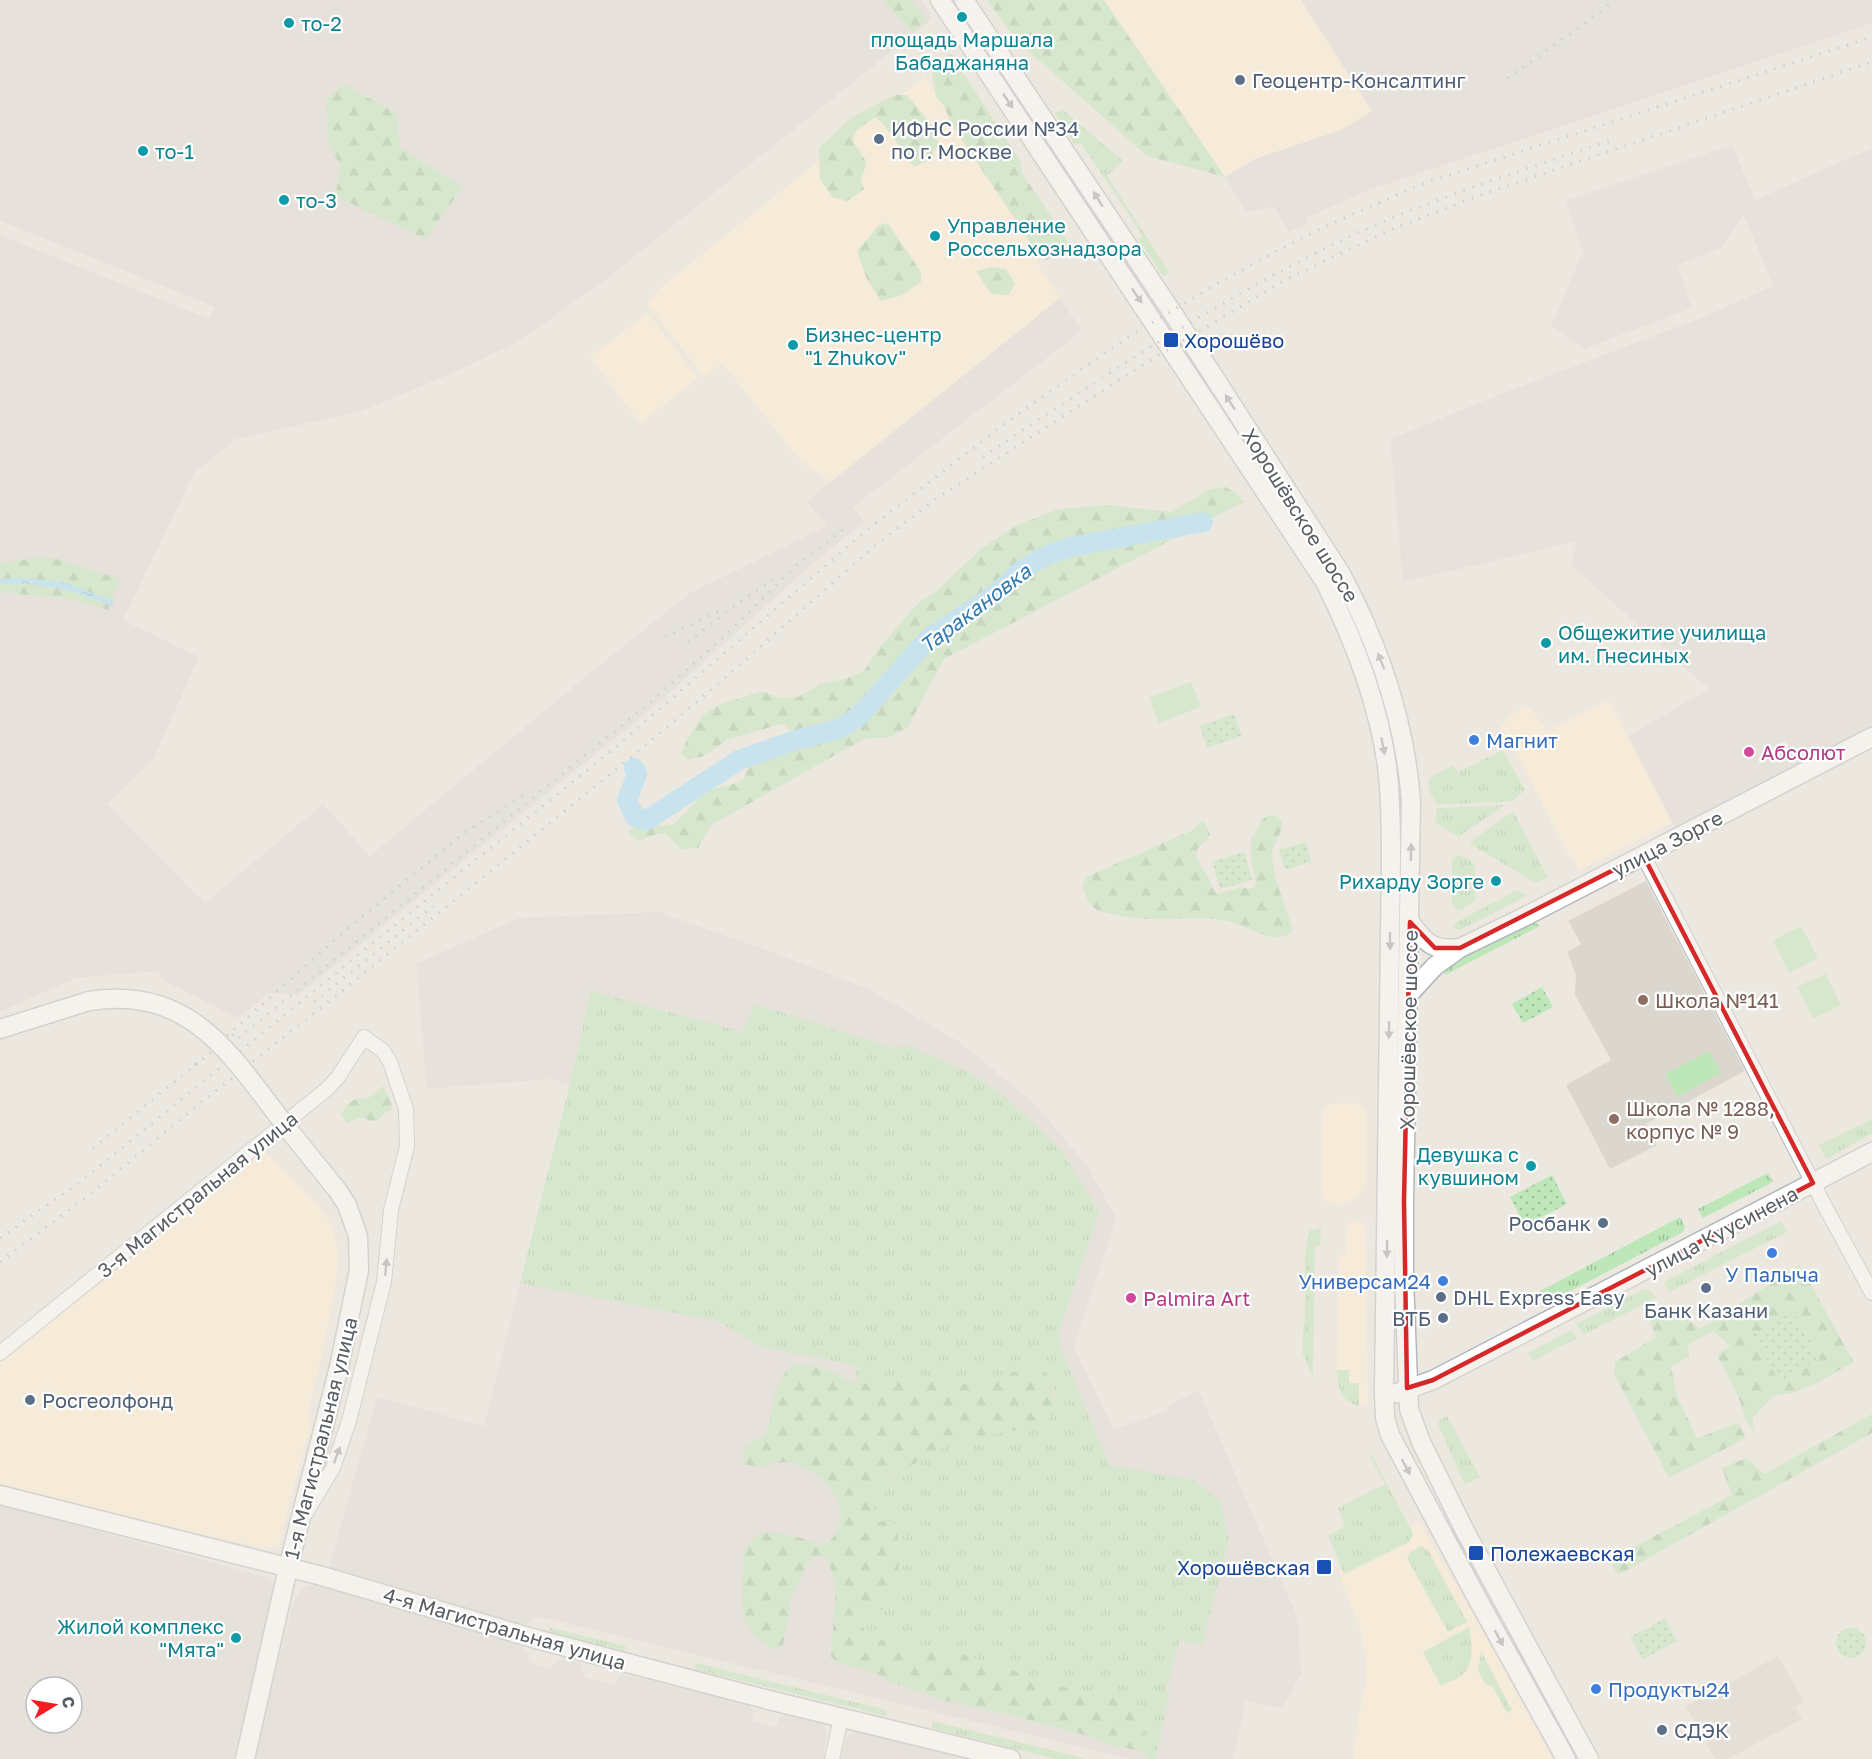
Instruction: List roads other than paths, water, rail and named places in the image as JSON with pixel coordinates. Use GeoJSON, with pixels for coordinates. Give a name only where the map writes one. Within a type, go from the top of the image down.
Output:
{"type":"FeatureCollection","features":[{"type":"Feature","properties":{"kind":"main road","name":"Хорошёвское шоссе"},"geometry":{"type":"LineString","coordinates":[[940,0],[1325,582],[1361,661],[1383,743],[1389,787],[1391,859],[1384,1413],[1395,1446],[1566,1759]]}},
{"type":"Feature","properties":{"kind":"main road","name":"Хорошёвское шоссе"},"geometry":{"type":"LineString","coordinates":[[966,2],[1176,318],[1341,574],[1377,650],[1396,709],[1410,779],[1411,801],[1404,1201],[1404,1278],[1409,1409],[1420,1442],[1465,1531],[1589,1759]]}},
{"type":"Feature","properties":{"kind":"main road","name":"улица Зорге"},"geometry":{"type":"LineString","coordinates":[[1409,994],[1435,966],[1460,948],[1872,737]]}},
{"type":"Feature","properties":{"kind":"main road"},"geometry":{"type":"LineString","coordinates":[[1410,922],[1426,942],[1435,948],[1460,948]]}},
{"type":"Feature","properties":{"kind":"main road","name":"1-я Магистральная улица"},"geometry":{"type":"LineString","coordinates":[[0,1029],[89,1001],[107,998],[141,1000],[172,1009],[186,1016],[218,1042],[338,1191],[354,1221],[360,1252],[359,1270],[347,1330],[288,1568],[245,1759]]}},
{"type":"Feature","properties":{"kind":"main road","name":"улица Куусинена"},"geometry":{"type":"LineString","coordinates":[[1384,1413],[1384,1406],[1388,1399],[1407,1388],[1442,1376],[1872,1152]]}},
{"type":"Feature","properties":{"kind":"main road"},"geometry":{"type":"LineString","coordinates":[[1385,1357],[1389,1380],[1398,1387],[1407,1388]]}},
{"type":"Feature","properties":{"kind":"main road","name":"4-я Магистральная улица"},"geometry":{"type":"LineString","coordinates":[[0,1495],[288,1568],[536,1639],[1011,1759]]}},
{"type":"Feature","properties":{"kind":"street"},"geometry":{"type":"LineString","coordinates":[[1643,855],[1872,1293]]}},
{"type":"Feature","properties":{"kind":"street","name":"3-я Магистральная улица"},"geometry":{"type":"LineString","coordinates":[[0,1353],[327,1089],[338,1077],[364,1037],[388,1058],[406,1108],[407,1146],[391,1210],[384,1282],[349,1421],[333,1468],[299,1525]]}},
{"type":"Feature","properties":{"kind":"street","name":"3-я Магистральная улица"},"geometry":{"type":"LineString","coordinates":[[0,1346],[18,1339]]}},
{"type":"Feature","properties":{"kind":"street"},"geometry":{"type":"LineString","coordinates":[[832,1759],[842,1718]]}},
{"type":"Feature","properties":{"kind":"water"},"geometry":{"type":"Polygon","coordinates":[[[21,578],[63,582],[114,601],[112,606],[58,588],[31,584],[0,584],[0,579],[21,578]]]}},
{"type":"Feature","properties":{"kind":"waterway","name":"Таракановка"},"geometry":{"type":"LineString","coordinates":[[634,768],[637,774],[627,800],[635,817],[647,820],[739,760],[799,739],[839,729],[858,717],[930,637],[997,593],[1019,572],[1041,558],[1066,548],[1203,522]]}},
{"type":"Feature","properties":{"kind":"railway"},"geometry":{"type":"LineString","coordinates":[[1507,78],[1615,0]]}},
{"type":"Feature","properties":{"kind":"railway"},"geometry":{"type":"LineString","coordinates":[[0,1238],[83,1180],[611,751],[867,530],[1011,419],[1122,341],[1271,254],[1324,227],[1422,184],[1872,37]]}},
{"type":"Feature","properties":{"kind":"railway"},"geometry":{"type":"LineString","coordinates":[[0,1262],[89,1195],[623,764],[877,544],[933,501],[1139,367],[1285,280],[1390,230],[1475,197],[1872,62]]}},
{"type":"Feature","properties":{"kind":"railway"},"geometry":{"type":"LineString","coordinates":[[983,457],[1110,372],[1197,318],[1332,245],[1435,201],[1612,140]]}},
{"type":"Feature","properties":{"kind":"railway"},"geometry":{"type":"LineString","coordinates":[[231,1044],[647,705],[726,635],[796,566],[844,529]]}},
{"type":"Feature","properties":{"kind":"railway"},"geometry":{"type":"LineString","coordinates":[[688,642],[746,597],[773,580]]}},
{"type":"Feature","properties":{"kind":"railway"},"geometry":{"type":"LineString","coordinates":[[665,637],[719,611]]}},
{"type":"Feature","properties":{"kind":"railway"},"geometry":{"type":"LineString","coordinates":[[227,1036],[346,930],[464,833],[527,793]]}},
{"type":"Feature","properties":{"kind":"railway"},"geometry":{"type":"LineString","coordinates":[[314,1002],[433,906]]}},
{"type":"Feature","properties":{"kind":"railway"},"geometry":{"type":"LineString","coordinates":[[195,1065],[235,1033]]}},
{"type":"Feature","properties":{"kind":"railway"},"geometry":{"type":"LineString","coordinates":[[93,1148],[200,1061]]}},
{"type":"Feature","properties":{"kind":"place","name":"площадь Маршала Бабаджаняна"},"geometry":{"type":"Point","coordinates":[962,17]}},
{"type":"Feature","properties":{"kind":"place","name":"то-2"},"geometry":{"type":"Point","coordinates":[289,23]}},
{"type":"Feature","properties":{"kind":"place","name":"Геоцентр-Консалтинг"},"geometry":{"type":"Point","coordinates":[1240,80]}},
{"type":"Feature","properties":{"kind":"place","name":"ИФНС России №34 по г. Москве"},"geometry":{"type":"Point","coordinates":[879,139]}},
{"type":"Feature","properties":{"kind":"place","name":"то-1"},"geometry":{"type":"Point","coordinates":[143,151]}},
{"type":"Feature","properties":{"kind":"place","name":"то-3"},"geometry":{"type":"Point","coordinates":[284,200]}},
{"type":"Feature","properties":{"kind":"place","name":"Управление Россельхознадзора"},"geometry":{"type":"Point","coordinates":[935,236]}},
{"type":"Feature","properties":{"kind":"place","name":"Хорошёво"},"geometry":{"type":"Point","coordinates":[1171,340]}},
{"type":"Feature","properties":{"kind":"place","name":"Бизнес-центр \"1 Zhukov\""},"geometry":{"type":"Point","coordinates":[793,345]}},
{"type":"Feature","properties":{"kind":"place","name":"Общежитие училища им. Гнесиных"},"geometry":{"type":"Point","coordinates":[1546,643]}},
{"type":"Feature","properties":{"kind":"place","name":"Магнит"},"geometry":{"type":"Point","coordinates":[1474,740]}},
{"type":"Feature","properties":{"kind":"place","name":"Абсолют"},"geometry":{"type":"Point","coordinates":[1749,752]}},
{"type":"Feature","properties":{"kind":"place","name":"Рихарду Зорге"},"geometry":{"type":"Point","coordinates":[1496,881]}},
{"type":"Feature","properties":{"kind":"place","name":"Школа №141"},"geometry":{"type":"Point","coordinates":[1643,1000]}},
{"type":"Feature","properties":{"kind":"place","name":"Школа № 1288, корпус № 9"},"geometry":{"type":"Point","coordinates":[1614,1119]}},
{"type":"Feature","properties":{"kind":"place","name":"Девушка с кувшином"},"geometry":{"type":"Point","coordinates":[1531,1166]}},
{"type":"Feature","properties":{"kind":"place","name":"Росбанк"},"geometry":{"type":"Point","coordinates":[1603,1223]}},
{"type":"Feature","properties":{"kind":"place","name":"У Палыча"},"geometry":{"type":"Point","coordinates":[1772,1253]}},
{"type":"Feature","properties":{"kind":"place","name":"Универсам24"},"geometry":{"type":"Point","coordinates":[1443,1281]}},
{"type":"Feature","properties":{"kind":"place","name":"Банк Казани"},"geometry":{"type":"Point","coordinates":[1706,1288]}},
{"type":"Feature","properties":{"kind":"place","name":"DHL Express Easy"},"geometry":{"type":"Point","coordinates":[1441,1297]}},
{"type":"Feature","properties":{"kind":"place","name":"Palmira Art"},"geometry":{"type":"Point","coordinates":[1131,1298]}},
{"type":"Feature","properties":{"kind":"place","name":"ВТБ"},"geometry":{"type":"Point","coordinates":[1443,1318]}},
{"type":"Feature","properties":{"kind":"place","name":"Росгеолфонд"},"geometry":{"type":"Point","coordinates":[30,1400]}},
{"type":"Feature","properties":{"kind":"place","name":"Полежаевская"},"geometry":{"type":"Point","coordinates":[1476,1553]}},
{"type":"Feature","properties":{"kind":"place","name":"Хорошёвская"},"geometry":{"type":"Point","coordinates":[1324,1567]}},
{"type":"Feature","properties":{"kind":"place","name":"Жилой комплекс \"Мята\""},"geometry":{"type":"Point","coordinates":[236,1638]}},
{"type":"Feature","properties":{"kind":"place","name":"Продукты24"},"geometry":{"type":"Point","coordinates":[1596,1689]}},
{"type":"Feature","properties":{"kind":"place","name":"СДЭК"},"geometry":{"type":"Point","coordinates":[1662,1730]}}]}
